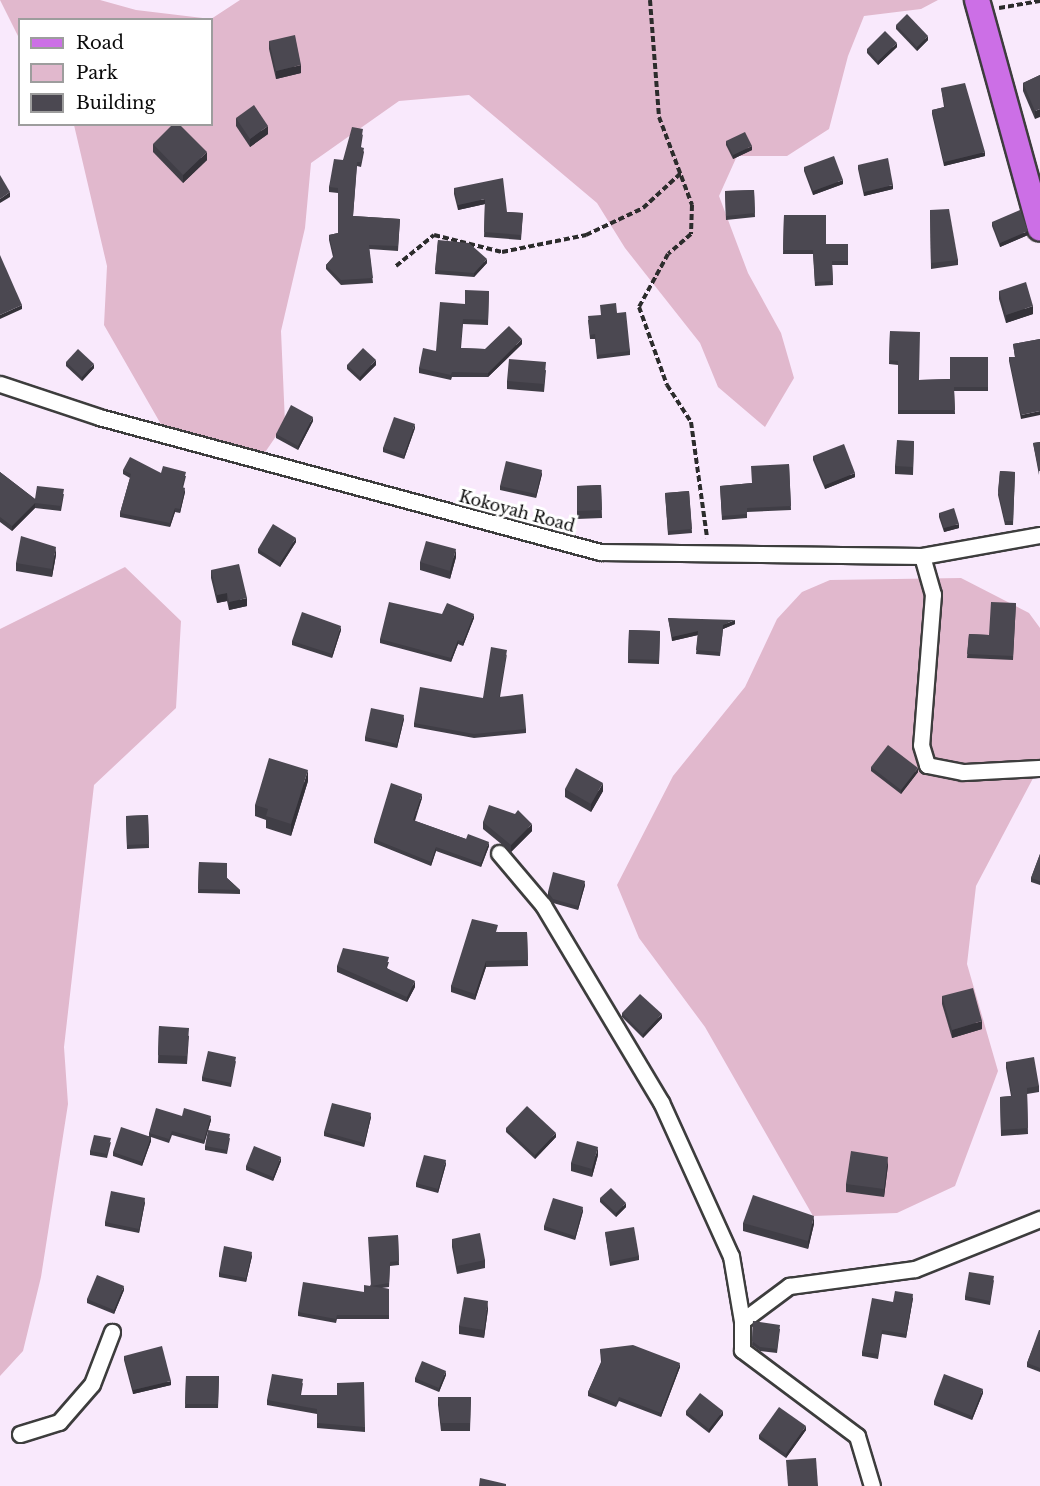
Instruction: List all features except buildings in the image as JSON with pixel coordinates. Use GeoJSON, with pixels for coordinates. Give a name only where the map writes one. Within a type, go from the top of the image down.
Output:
{"type":"FeatureCollection","features":[{"type":"Feature","properties":{"kind":"main road"},"geometry":{"type":"LineString","coordinates":[[979,5],[1040,228]]}},
{"type":"Feature","properties":{"kind":"street","name":"Kokoyah Road"},"geometry":{"type":"LineString","coordinates":[[0,384],[99,417],[600,552],[922,556],[1040,535]]}},
{"type":"Feature","properties":{"kind":"street"},"geometry":{"type":"LineString","coordinates":[[922,556],[933,594],[921,746],[927,765],[963,772],[1040,768]]}},
{"type":"Feature","properties":{"kind":"street"},"geometry":{"type":"LineString","coordinates":[[499,854],[543,905],[661,1102],[731,1256],[742,1321],[742,1350],[857,1436],[872,1486]]}},
{"type":"Feature","properties":{"kind":"street"},"geometry":{"type":"LineString","coordinates":[[742,1321],[789,1286],[915,1269],[1040,1220]]}},
{"type":"Feature","properties":{"kind":"street"},"geometry":{"type":"LineString","coordinates":[[20,1434],[59,1422],[93,1384],[112,1332]]}},
{"type":"Feature","properties":{"kind":"path"},"geometry":{"type":"LineString","coordinates":[[650,0],[659,117],[692,205],[691,234],[668,254],[639,307],[667,385],[691,422],[708,543]]}},
{"type":"Feature","properties":{"kind":"path"},"geometry":{"type":"LineString","coordinates":[[979,5],[1040,1]]}},
{"type":"Feature","properties":{"kind":"path"},"geometry":{"type":"LineString","coordinates":[[396,266],[434,235],[502,252],[586,235],[643,208],[681,173]]}},
{"type":"Feature","properties":{"kind":"green space"},"geometry":{"type":"Polygon","coordinates":[[[0,0],[100,0],[136,10],[203,18],[18,18],[18,36],[0,0]]]}},
{"type":"Feature","properties":{"kind":"green space"},"geometry":{"type":"Polygon","coordinates":[[[240,0],[938,0],[921,9],[864,16],[848,56],[829,129],[787,156],[737,156],[719,196],[748,273],[781,333],[794,378],[765,427],[718,387],[700,343],[625,248],[597,203],[469,95],[399,101],[311,163],[305,228],[281,331],[285,423],[255,467],[170,440],[104,325],[107,266],[74,126],[213,126],[213,18],[240,0]]]}},
{"type":"Feature","properties":{"kind":"green space"},"geometry":{"type":"Polygon","coordinates":[[[125,567],[181,621],[176,708],[94,785],[64,1047],[68,1104],[41,1277],[23,1351],[0,1376],[0,629],[125,567]]]}},
{"type":"Feature","properties":{"kind":"green space"},"geometry":{"type":"Polygon","coordinates":[[[961,578],[1029,613],[1040,628],[1040,765],[976,886],[967,964],[998,1071],[955,1186],[897,1213],[813,1216],[705,1027],[639,938],[617,885],[673,776],[745,687],[777,619],[802,592],[830,580],[961,578]]]}}]}
